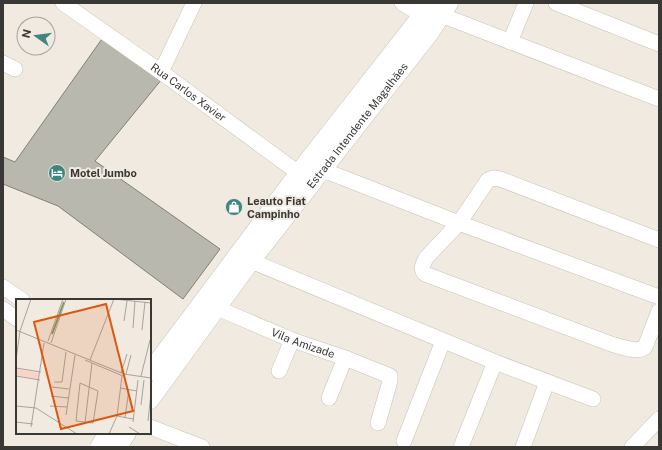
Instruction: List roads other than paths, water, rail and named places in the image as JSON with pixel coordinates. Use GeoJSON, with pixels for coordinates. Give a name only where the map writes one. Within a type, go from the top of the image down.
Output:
{"type":"FeatureCollection","features":[{"type":"Feature","properties":{"kind":"main road","name":"Estrada Intendente Magalhães"},"geometry":{"type":"LineString","coordinates":[[151,399],[435,9]]}},
{"type":"Feature","properties":{"kind":"main road","name":"Estrada Intendente Magalhães"},"geometry":{"type":"LineString","coordinates":[[151,371],[416,52],[429,34],[435,9]]}},
{"type":"Feature","properties":{"kind":"main road"},"geometry":{"type":"LineString","coordinates":[[99,447],[107,434]]}},
{"type":"Feature","properties":{"kind":"main road"},"geometry":{"type":"LineString","coordinates":[[118,447],[126,434]]}},
{"type":"Feature","properties":{"kind":"street","name":"Rua Carlos Xavier"},"geometry":{"type":"LineString","coordinates":[[63,3],[312,176],[459,223],[659,297]]}},
{"type":"Feature","properties":{"kind":"street"},"geometry":{"type":"LineString","coordinates":[[161,72],[194,3]]}},
{"type":"Feature","properties":{"kind":"street"},"geometry":{"type":"LineString","coordinates":[[402,3],[435,9],[510,42],[659,99]]}},
{"type":"Feature","properties":{"kind":"street"},"geometry":{"type":"LineString","coordinates":[[510,42],[526,3]]}},
{"type":"Feature","properties":{"kind":"street"},"geometry":{"type":"LineString","coordinates":[[556,3],[659,44]]}},
{"type":"Feature","properties":{"kind":"street"},"geometry":{"type":"LineString","coordinates":[[659,240],[500,179],[493,178],[488,180],[459,223],[426,258],[422,268],[422,272],[424,274],[611,344],[634,350],[640,350],[645,347],[659,310]]}},
{"type":"Feature","properties":{"kind":"street"},"geometry":{"type":"LineString","coordinates":[[251,261],[443,341],[593,399]]}},
{"type":"Feature","properties":{"kind":"street"},"geometry":{"type":"LineString","coordinates":[[3,287],[21,299]]}},
{"type":"Feature","properties":{"kind":"street","name":"Vila Amizade"},"geometry":{"type":"LineString","coordinates":[[217,308],[292,340],[345,358],[390,376],[390,381],[378,423]]}},
{"type":"Feature","properties":{"kind":"street"},"geometry":{"type":"LineString","coordinates":[[3,309],[16,318]]}},
{"type":"Feature","properties":{"kind":"street"},"geometry":{"type":"LineString","coordinates":[[279,371],[292,340]]}},
{"type":"Feature","properties":{"kind":"street"},"geometry":{"type":"LineString","coordinates":[[404,441],[443,341]]}},
{"type":"Feature","properties":{"kind":"street"},"geometry":{"type":"LineString","coordinates":[[329,398],[345,358]]}},
{"type":"Feature","properties":{"kind":"street"},"geometry":{"type":"LineString","coordinates":[[461,447],[496,362]]}},
{"type":"Feature","properties":{"kind":"street"},"geometry":{"type":"LineString","coordinates":[[523,447],[547,382]]}},
{"type":"Feature","properties":{"kind":"street"},"geometry":{"type":"LineString","coordinates":[[632,447],[659,419]]}},
{"type":"Feature","properties":{"kind":"street"},"geometry":{"type":"LineString","coordinates":[[151,427],[202,447]]}},
{"type":"Feature","properties":{"kind":"place","name":"Motel Jumbo"},"geometry":{"type":"Point","coordinates":[57,173]}},
{"type":"Feature","properties":{"kind":"place","name":"Leauto Fiat Campinho"},"geometry":{"type":"Point","coordinates":[234,207]}}]}
